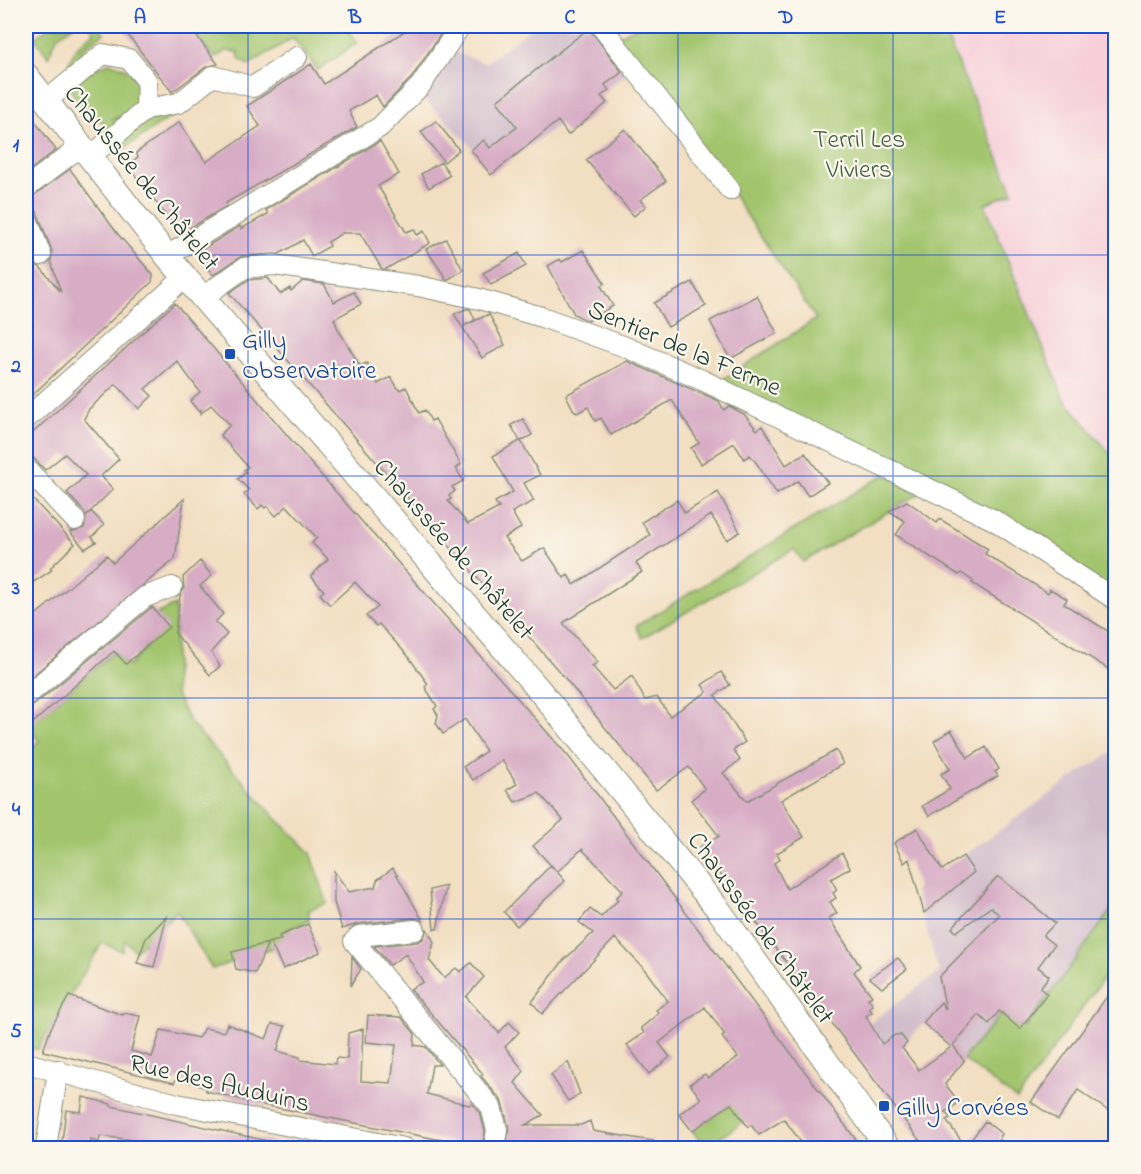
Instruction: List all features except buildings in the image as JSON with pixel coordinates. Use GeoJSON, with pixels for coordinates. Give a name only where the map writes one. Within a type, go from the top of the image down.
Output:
{"type":"FeatureCollection","features":[{"type":"Feature","properties":{"kind":"main road","name":"Chaussée de Châtelet"},"geometry":{"type":"LineString","coordinates":[[26,75],[167,256],[540,691],[718,909],[888,1149]]}},
{"type":"Feature","properties":{"kind":"street"},"geometry":{"type":"LineString","coordinates":[[167,256],[380,127],[421,85],[460,26]]}},
{"type":"Feature","properties":{"kind":"street"},"geometry":{"type":"LineString","coordinates":[[601,26],[730,190]]}},
{"type":"Feature","properties":{"kind":"street"},"geometry":{"type":"LineString","coordinates":[[46,101],[103,54],[129,59],[147,81],[146,109]]}},
{"type":"Feature","properties":{"kind":"street"},"geometry":{"type":"LineString","coordinates":[[26,188],[86,152],[146,109],[179,103],[213,76],[253,87],[297,57]]}},
{"type":"Feature","properties":{"kind":"street"},"geometry":{"type":"LineString","coordinates":[[26,216],[41,255]]}},
{"type":"Feature","properties":{"kind":"street","name":"Sentier de la Ferme"},"geometry":{"type":"LineString","coordinates":[[203,297],[244,268],[274,265],[418,286],[479,299],[542,317],[623,346],[702,380],[994,520],[1116,600]]}},
{"type":"Feature","properties":{"kind":"street"},"geometry":{"type":"LineString","coordinates":[[26,419],[185,277]]}},
{"type":"Feature","properties":{"kind":"street"},"geometry":{"type":"LineString","coordinates":[[26,468],[75,520]]}},
{"type":"Feature","properties":{"kind":"street"},"geometry":{"type":"LineString","coordinates":[[26,696],[145,597],[172,587]]}},
{"type":"Feature","properties":{"kind":"street"},"geometry":{"type":"LineString","coordinates":[[415,930],[359,936],[354,941],[491,1107],[497,1130],[494,1149]]}},
{"type":"Feature","properties":{"kind":"street","name":"Rue des Auduins"},"geometry":{"type":"LineString","coordinates":[[26,1063],[177,1104],[404,1149]]}},
{"type":"Feature","properties":{"kind":"street"},"geometry":{"type":"LineString","coordinates":[[46,1149],[58,1070]]}},
{"type":"Feature","properties":{"kind":"shaded area"},"geometry":{"type":"Polygon","coordinates":[[[525,26],[598,26],[631,71],[496,171],[423,98],[454,52],[485,63],[528,31],[525,26]]]}},
{"type":"Feature","properties":{"kind":"shaded area"},"geometry":{"type":"Polygon","coordinates":[[[942,26],[1115,26],[1115,453],[1109,452],[1064,399],[984,203],[1013,192],[942,26]]]}},
{"type":"Feature","properties":{"kind":"shaded area"},"geometry":{"type":"Polygon","coordinates":[[[1115,751],[1115,905],[1026,1027],[1001,1014],[962,1059],[927,1020],[892,1055],[880,1039],[857,1056],[844,1042],[939,972],[915,891],[1082,771],[1115,751]]]}},
{"type":"Feature","properties":{"kind":"green space"},"geometry":{"type":"Polygon","coordinates":[[[51,26],[73,26],[57,37],[48,57],[35,38],[51,26]]]}},
{"type":"Feature","properties":{"kind":"green space"},"geometry":{"type":"Polygon","coordinates":[[[90,26],[99,26],[104,33],[81,50],[87,59],[60,79],[77,47],[94,32],[90,26]]]}},
{"type":"Feature","properties":{"kind":"green space"},"geometry":{"type":"Polygon","coordinates":[[[184,26],[347,26],[357,43],[318,70],[293,38],[248,65],[239,59],[238,52],[226,51],[214,58],[198,37],[189,34],[184,26]]]}},
{"type":"Feature","properties":{"kind":"green space","name":"Terril Les Viviers"},"geometry":{"type":"Polygon","coordinates":[[[638,26],[942,26],[1013,192],[985,204],[1064,399],[1109,452],[1115,453],[1115,591],[720,381],[816,319],[730,190],[616,37],[638,26]]]}},
{"type":"Feature","properties":{"kind":"green space"},"geometry":{"type":"Polygon","coordinates":[[[109,63],[129,71],[137,81],[140,95],[140,103],[125,116],[111,119],[146,118],[180,111],[119,152],[108,138],[101,120],[91,120],[70,89],[90,71],[109,63]]]}},
{"type":"Feature","properties":{"kind":"green space"},"geometry":{"type":"Polygon","coordinates":[[[885,474],[922,492],[803,562],[794,549],[642,638],[636,626],[885,474]]]}},
{"type":"Feature","properties":{"kind":"green space"},"geometry":{"type":"Polygon","coordinates":[[[175,605],[175,693],[189,721],[275,817],[311,853],[327,903],[309,910],[309,921],[288,929],[291,936],[273,948],[212,969],[177,911],[135,951],[125,940],[122,951],[102,943],[38,1049],[26,1048],[26,752],[39,741],[28,726],[114,652],[129,666],[163,628],[158,613],[175,605]]]}},
{"type":"Feature","properties":{"kind":"green space"},"geometry":{"type":"Polygon","coordinates":[[[1115,905],[1115,962],[1017,1100],[963,1059],[1001,1014],[1026,1027],[1115,905]]]}},
{"type":"Feature","properties":{"kind":"green space"},"geometry":{"type":"Polygon","coordinates":[[[743,1096],[757,1112],[705,1148],[692,1130],[743,1096]]]}},
{"type":"Feature","properties":{"kind":"place","name":"Gilly Observatoire"},"geometry":{"type":"Point","coordinates":[230,354]}},
{"type":"Feature","properties":{"kind":"place","name":"Gilly Corvées"},"geometry":{"type":"Point","coordinates":[884,1106]}}]}
